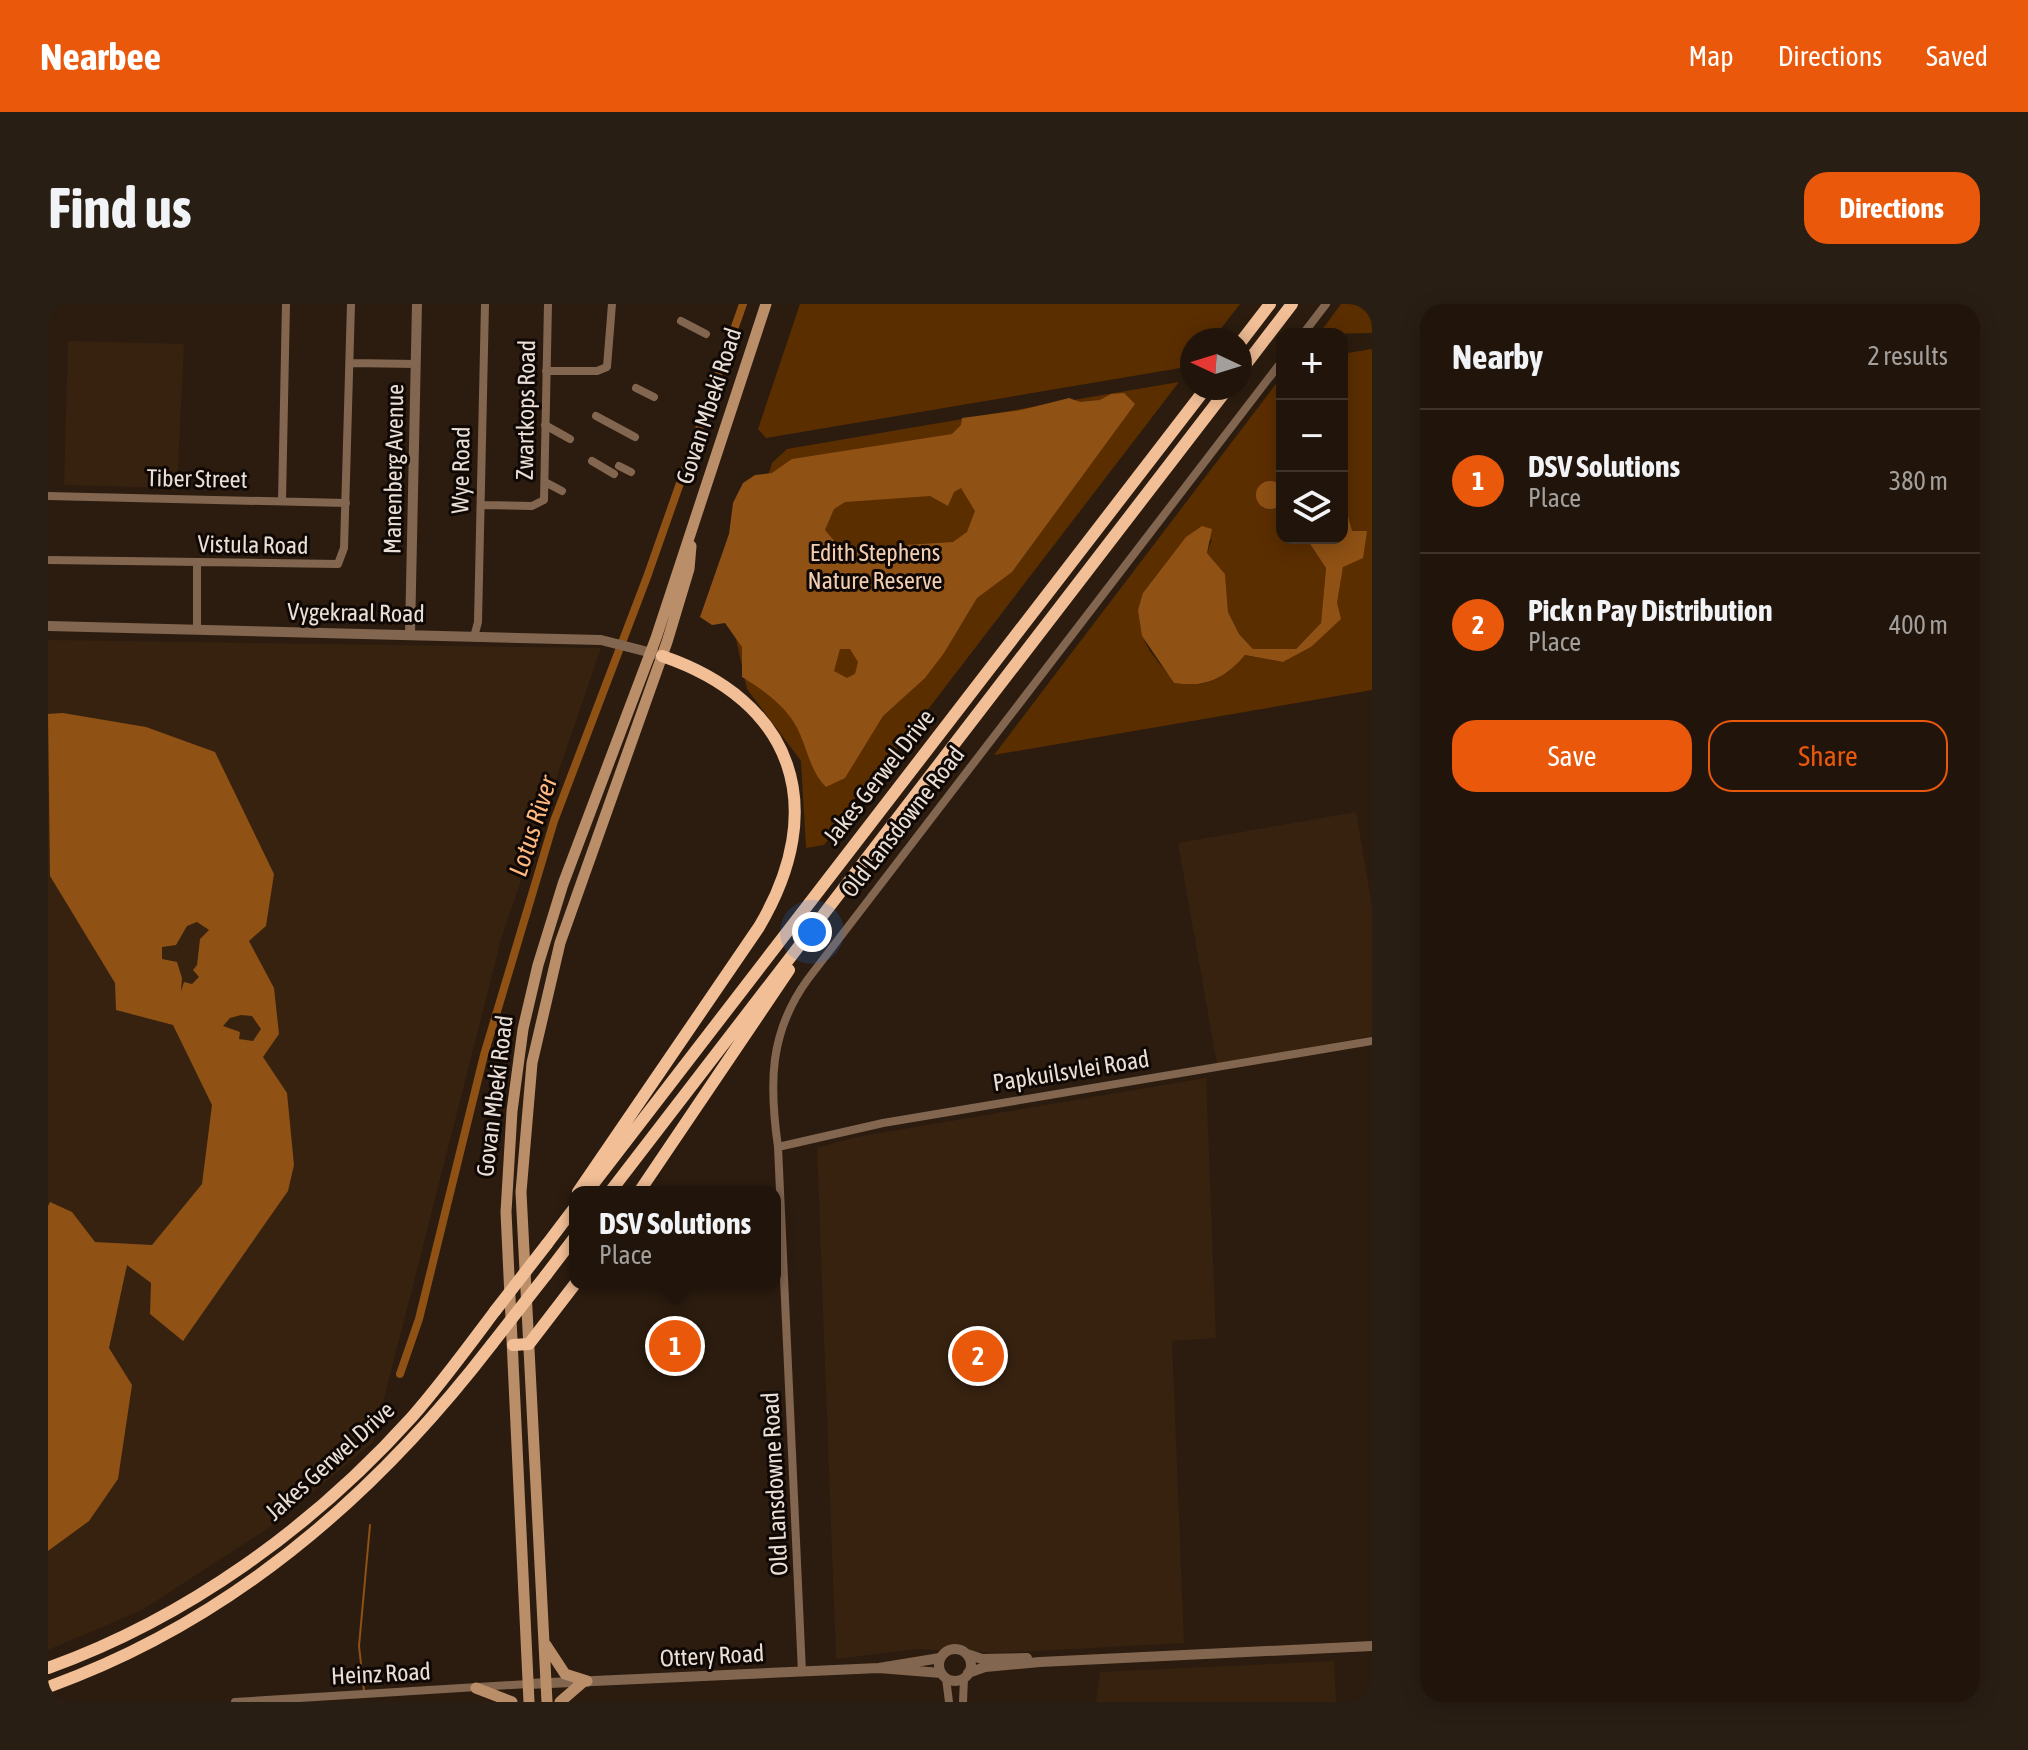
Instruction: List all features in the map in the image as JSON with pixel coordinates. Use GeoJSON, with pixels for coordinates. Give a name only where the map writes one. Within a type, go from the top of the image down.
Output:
{"type":"FeatureCollection","features":[{"type":"Feature","properties":{"kind":"highway"},"geometry":{"type":"LineString","coordinates":[[1252,328],[1270,304]]}},
{"type":"Feature","properties":{"kind":"highway"},"geometry":{"type":"LineString","coordinates":[[1252,356],[1292,304]]}},
{"type":"Feature","properties":{"kind":"highway","name":"Jakes Gerwel Drive"},"geometry":{"type":"LineString","coordinates":[[592,1186],[1197,400]]}},
{"type":"Feature","properties":{"kind":"highway","name":"Jakes Gerwel Drive"},"geometry":{"type":"LineString","coordinates":[[615,1186],[1219,400]]}},
{"type":"Feature","properties":{"kind":"highway"},"geometry":{"type":"LineString","coordinates":[[581,1186],[759,927],[779,891],[795,837],[793,779],[780,745],[759,714],[729,687],[700,670],[656,654]]}},
{"type":"Feature","properties":{"kind":"highway"},"geometry":{"type":"LineString","coordinates":[[643,1186],[846,884]]}},
{"type":"Feature","properties":{"kind":"highway"},"geometry":{"type":"LineString","coordinates":[[550,1240],[569,1206]]}},
{"type":"Feature","properties":{"kind":"highway","name":"Jakes Gerwel Drive"},"geometry":{"type":"LineString","coordinates":[[48,1668],[161,1618],[249,1563],[376,1455],[413,1416],[569,1215]]}},
{"type":"Feature","properties":{"kind":"highway","name":"Jakes Gerwel Drive"},"geometry":{"type":"LineString","coordinates":[[48,1687],[117,1659],[166,1634],[216,1605],[298,1546],[387,1468],[432,1420],[569,1245]]}},
{"type":"Feature","properties":{"kind":"highway"},"geometry":{"type":"LineString","coordinates":[[513,1345],[529,1344],[570,1290]]}},
{"type":"Feature","properties":{"kind":"main road","name":"Govan Mbeki Road"},"geometry":{"type":"LineString","coordinates":[[529,1702],[506,1212],[508,1147],[528,1008],[563,884],[689,569],[694,522],[766,304]]}},
{"type":"Feature","properties":{"kind":"main road","name":"Govan Mbeki Road"},"geometry":{"type":"LineString","coordinates":[[547,1702],[521,1192],[526,1113],[538,1032],[572,905],[656,654]]}},
{"type":"Feature","properties":{"kind":"main road"},"geometry":{"type":"LineString","coordinates":[[544,1641],[561,1670],[585,1682],[560,1702]]}},
{"type":"Feature","properties":{"kind":"main road"},"geometry":{"type":"LineString","coordinates":[[476,1688],[512,1702]]}},
{"type":"Feature","properties":{"kind":"street"},"geometry":{"type":"LineString","coordinates":[[282,501],[286,304]]}},
{"type":"Feature","properties":{"kind":"street","name":"Vistula Road"},"geometry":{"type":"LineString","coordinates":[[48,560],[338,564],[343,557],[346,503],[351,304]]}},
{"type":"Feature","properties":{"kind":"street","name":"Manenberg Avenue"},"geometry":{"type":"LineString","coordinates":[[410,634],[417,304]]}},
{"type":"Feature","properties":{"kind":"street","name":"Wye Road"},"geometry":{"type":"LineString","coordinates":[[474,637],[478,622],[485,304]]}},
{"type":"Feature","properties":{"kind":"street","name":"Zwartkops Road"},"geometry":{"type":"LineString","coordinates":[[481,505],[535,506],[544,500],[548,304]]}},
{"type":"Feature","properties":{"kind":"street"},"geometry":{"type":"LineString","coordinates":[[546,371],[597,371],[607,367],[612,304]]}},
{"type":"Feature","properties":{"kind":"street"},"geometry":{"type":"LineString","coordinates":[[1308,328],[1326,304]]}},
{"type":"Feature","properties":{"kind":"street"},"geometry":{"type":"LineString","coordinates":[[681,321],[706,334]]}},
{"type":"Feature","properties":{"kind":"street"},"geometry":{"type":"LineString","coordinates":[[350,363],[416,364]]}},
{"type":"Feature","properties":{"kind":"street","name":"Old Lansdowne Road"},"geometry":{"type":"LineString","coordinates":[[780,1186],[771,1087],[773,1059],[784,1020],[797,994],[1276,369]]}},
{"type":"Feature","properties":{"kind":"street"},"geometry":{"type":"LineString","coordinates":[[636,388],[654,397]]}},
{"type":"Feature","properties":{"kind":"street"},"geometry":{"type":"LineString","coordinates":[[596,416],[635,437]]}},
{"type":"Feature","properties":{"kind":"street"},"geometry":{"type":"LineString","coordinates":[[545,425],[570,439]]}},
{"type":"Feature","properties":{"kind":"street"},"geometry":{"type":"LineString","coordinates":[[592,461],[631,472]]}},
{"type":"Feature","properties":{"kind":"street"},"geometry":{"type":"LineString","coordinates":[[545,482],[562,491]]}},
{"type":"Feature","properties":{"kind":"street","name":"Tiber Street"},"geometry":{"type":"LineString","coordinates":[[48,496],[346,503]]}},
{"type":"Feature","properties":{"kind":"street"},"geometry":{"type":"LineString","coordinates":[[197,564],[197,630]]}},
{"type":"Feature","properties":{"kind":"street","name":"Vygekraal Road"},"geometry":{"type":"LineString","coordinates":[[48,626],[410,634],[623,643],[656,654]]}},
{"type":"Feature","properties":{"kind":"street","name":"Papkuilsvlei Road"},"geometry":{"type":"LineString","coordinates":[[778,1147],[852,1128],[1372,1041]]}},
{"type":"Feature","properties":{"kind":"street","name":"Old Lansdowne Road"},"geometry":{"type":"LineString","coordinates":[[781,1213],[802,1672]]}},
{"type":"Feature","properties":{"kind":"street"},"geometry":{"type":"LineString","coordinates":[[944,1676],[966,1676],[985,1667],[1040,1662],[1372,1646]]}},
{"type":"Feature","properties":{"kind":"street"},"geometry":{"type":"LineString","coordinates":[[949,1702],[940,1658],[953,1649],[982,1659],[1040,1662]]}},
{"type":"Feature","properties":{"kind":"street"},"geometry":{"type":"LineString","coordinates":[[963,1702],[971,1663],[967,1654]]}},
{"type":"Feature","properties":{"kind":"street","name":"Ottery Road"},"geometry":{"type":"LineString","coordinates":[[528,1684],[879,1668],[940,1658]]}},
{"type":"Feature","properties":{"kind":"street","name":"Ottery Road"},"geometry":{"type":"LineString","coordinates":[[879,1668],[944,1676]]}},
{"type":"Feature","properties":{"kind":"street","name":"Heinz Road"},"geometry":{"type":"LineString","coordinates":[[235,1702],[528,1684]]}},
{"type":"Feature","properties":{"kind":"shaded area"},"geometry":{"type":"Polygon","coordinates":[[[68,341],[184,344],[177,488],[64,485],[68,341]]]}},
{"type":"Feature","properties":{"kind":"shaded area","name":"Edith Stephens Nature Reserve"},"geometry":{"type":"Polygon","coordinates":[[[1124,393],[1135,404],[1012,572],[977,598],[925,678],[883,716],[845,778],[826,787],[815,771],[791,718],[769,695],[742,677],[742,647],[725,623],[712,625],[700,617],[729,534],[733,503],[743,483],[755,475],[772,473],[792,459],[952,434],[961,425],[962,418],[1021,410],[1069,398],[1080,402],[1100,400],[1111,394],[1124,393]],[[961,488],[954,492],[948,506],[930,496],[845,502],[834,509],[825,530],[841,549],[953,542],[967,532],[975,511],[961,488]],[[840,649],[834,671],[847,678],[855,674],[858,662],[850,649],[840,649]]]}},
{"type":"Feature","properties":{"kind":"shaded area"},"geometry":{"type":"Polygon","coordinates":[[[1265,482],[1275,482],[1276,507],[1265,508],[1257,500],[1257,490],[1265,482]]]}},
{"type":"Feature","properties":{"kind":"shaded area"},"geometry":{"type":"Polygon","coordinates":[[[1348,516],[1352,531],[1367,531],[1363,558],[1343,567],[1337,603],[1341,619],[1311,647],[1283,662],[1245,655],[1214,680],[1196,684],[1174,683],[1142,636],[1138,610],[1143,593],[1186,537],[1202,526],[1212,529],[1207,553],[1225,574],[1228,612],[1239,634],[1253,649],[1296,649],[1321,623],[1326,568],[1310,544],[1348,544],[1348,516]]]}},
{"type":"Feature","properties":{"kind":"shaded area"},"geometry":{"type":"Polygon","coordinates":[[[48,640],[601,648],[502,936],[373,1442],[273,1525],[142,1610],[48,1650],[48,640]]]}},
{"type":"Feature","properties":{"kind":"shaded area"},"geometry":{"type":"Polygon","coordinates":[[[63,713],[146,727],[215,752],[274,874],[266,926],[249,941],[274,988],[279,1034],[263,1057],[287,1093],[294,1165],[288,1191],[183,1341],[150,1314],[151,1283],[127,1265],[109,1348],[132,1385],[118,1479],[89,1521],[48,1551],[48,1206],[50,1202],[72,1212],[95,1242],[152,1245],[202,1184],[212,1105],[173,1025],[116,1010],[115,983],[50,876],[48,714],[63,713]],[[197,922],[187,926],[176,945],[162,947],[162,959],[177,962],[182,978],[181,991],[184,982],[192,984],[199,977],[193,970],[197,965],[200,939],[209,930],[197,922]],[[252,1016],[230,1018],[223,1026],[240,1032],[239,1039],[253,1041],[261,1029],[252,1016]]]}},
{"type":"Feature","properties":{"kind":"shaded area"},"geometry":{"type":"Polygon","coordinates":[[[1356,812],[1372,906],[1372,1036],[1217,1064],[1178,843],[1356,812]]]}},
{"type":"Feature","properties":{"kind":"shaded area"},"geometry":{"type":"Polygon","coordinates":[[[1206,1078],[1216,1338],[1172,1341],[1184,1643],[995,1653],[917,1649],[836,1659],[817,1148],[856,1137],[1206,1078]]]}},
{"type":"Feature","properties":{"kind":"shaded area"},"geometry":{"type":"Polygon","coordinates":[[[1334,1661],[1336,1702],[1096,1702],[1100,1672],[1334,1661]]]}},
{"type":"Feature","properties":{"kind":"green space"},"geometry":{"type":"Polygon","coordinates":[[[800,304],[1240,304],[1221,328],[1180,328],[1180,368],[766,438],[758,429],[800,304]]]}},
{"type":"Feature","properties":{"kind":"green space"},"geometry":{"type":"Polygon","coordinates":[[[1341,304],[1372,304],[1372,333],[1348,333],[1348,328],[1323,328],[1341,304]]]}},
{"type":"Feature","properties":{"kind":"green space"},"geometry":{"type":"Polygon","coordinates":[[[1372,349],[1372,690],[994,755],[1276,384],[1276,484],[1262,508],[1276,506],[1276,544],[1310,544],[1326,568],[1321,623],[1296,649],[1253,649],[1239,634],[1228,612],[1225,574],[1207,553],[1212,539],[1158,577],[1148,588],[1140,617],[1145,642],[1174,683],[1196,684],[1214,680],[1229,671],[1244,655],[1283,662],[1311,647],[1337,603],[1343,566],[1367,532],[1351,531],[1348,518],[1348,353],[1372,349]]]}},
{"type":"Feature","properties":{"kind":"green space","name":"Edith Stephens Nature Reserve"},"geometry":{"type":"Polygon","coordinates":[[[1179,382],[824,845],[806,848],[801,761],[747,689],[728,602],[772,463],[787,449],[1179,382]]]}},
{"type":"Feature","properties":{"kind":"waterway","name":"Lotus River"},"geometry":{"type":"LineString","coordinates":[[400,1374],[419,1319],[484,1055],[554,821],[647,577],[743,304]]}},
{"type":"Feature","properties":{"kind":"waterway"},"geometry":{"type":"LineString","coordinates":[[364,1691],[359,1646],[370,1525]]}},
{"type":"Feature","properties":{"kind":"place","name":"DSV Solutions"},"geometry":{"type":"Point","coordinates":[675,1346]}},
{"type":"Feature","properties":{"kind":"place","name":"Pick n Pay Distribution"},"geometry":{"type":"Point","coordinates":[978,1356]}}]}
